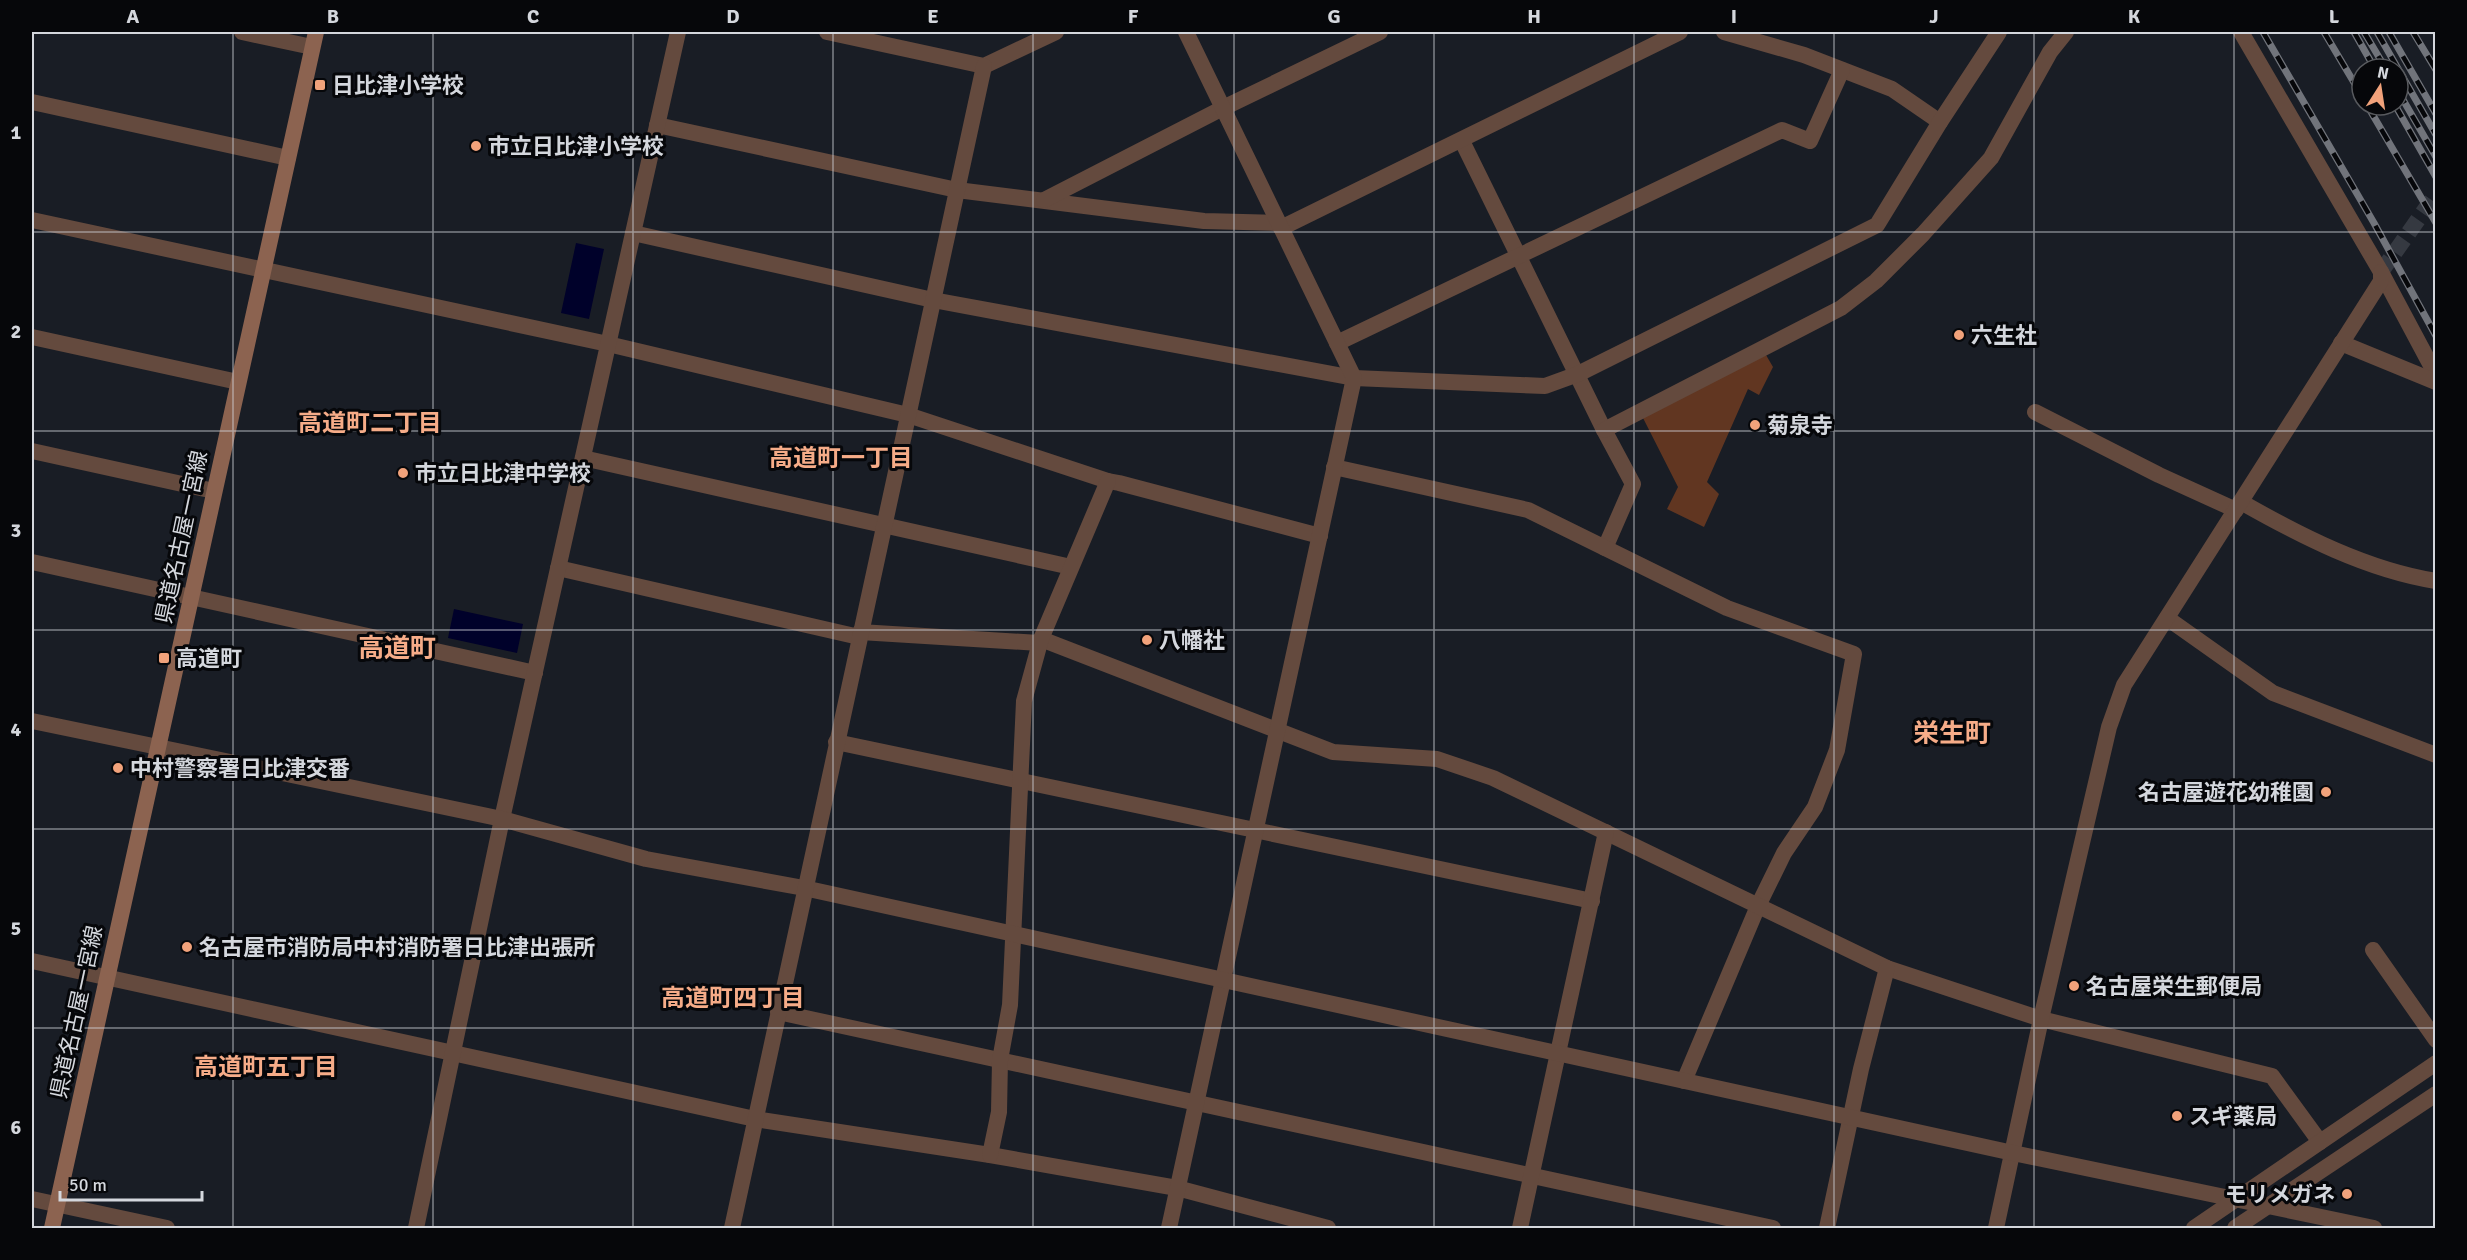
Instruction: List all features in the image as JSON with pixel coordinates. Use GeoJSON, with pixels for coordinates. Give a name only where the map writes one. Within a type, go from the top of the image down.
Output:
{"type":"FeatureCollection","features":[{"type":"Feature","properties":{"kind":"main road","name":"県道名古屋一宮線"},"geometry":{"type":"LineString","coordinates":[[52,1228],[314,39]]}},
{"type":"Feature","properties":{"kind":"street"},"geometry":{"type":"LineString","coordinates":[[242,32],[314,39]]}},
{"type":"Feature","properties":{"kind":"street"},"geometry":{"type":"LineString","coordinates":[[416,1228],[502,819],[678,32]]}},
{"type":"Feature","properties":{"kind":"street"},"geometry":{"type":"LineString","coordinates":[[826,32],[984,66],[1056,32]]}},
{"type":"Feature","properties":{"kind":"street"},"geometry":{"type":"LineString","coordinates":[[1169,1228],[1354,378],[1186,32]]}},
{"type":"Feature","properties":{"kind":"street"},"geometry":{"type":"LineString","coordinates":[[1044,200],[1223,108],[1380,32]]}},
{"type":"Feature","properties":{"kind":"street"},"geometry":{"type":"LineString","coordinates":[[657,126],[957,190],[1203,221],[1280,225],[1462,141],[1680,32]]}},
{"type":"Feature","properties":{"kind":"street"},"geometry":{"type":"LineString","coordinates":[[1724,32],[1804,55],[1892,89],[1940,122]]}},
{"type":"Feature","properties":{"kind":"street"},"geometry":{"type":"LineString","coordinates":[[633,233],[933,300],[1354,378],[1545,386],[1578,374],[1877,225],[1999,32]]}},
{"type":"Feature","properties":{"kind":"street"},"geometry":{"type":"LineString","coordinates":[[1604,430],[1841,308],[1876,281],[1923,234],[1991,158],[2050,52],[2066,32]]}},
{"type":"Feature","properties":{"kind":"street"},"geometry":{"type":"LineString","coordinates":[[2241,32],[2381,272],[2436,375]]}},
{"type":"Feature","properties":{"kind":"street"},"geometry":{"type":"LineString","coordinates":[[732,1228],[984,66]]}},
{"type":"Feature","properties":{"kind":"street"},"geometry":{"type":"LineString","coordinates":[[1337,343],[1782,130],[1810,141],[1842,70]]}},
{"type":"Feature","properties":{"kind":"street"},"geometry":{"type":"LineString","coordinates":[[32,102],[288,158]]}},
{"type":"Feature","properties":{"kind":"street"},"geometry":{"type":"LineString","coordinates":[[1462,141],[1604,430],[1634,484],[1605,548]]}},
{"type":"Feature","properties":{"kind":"street"},"geometry":{"type":"LineString","coordinates":[[32,220],[608,344],[908,415],[1108,481],[1320,536]]}},
{"type":"Feature","properties":{"kind":"street"},"geometry":{"type":"LineString","coordinates":[[1996,1228],[2041,1019],[2109,727],[2124,685],[2381,281],[2381,272]]}},
{"type":"Feature","properties":{"kind":"street"},"geometry":{"type":"LineString","coordinates":[[32,337],[238,382]]}},
{"type":"Feature","properties":{"kind":"street"},"geometry":{"type":"LineString","coordinates":[[2341,344],[2436,382]]}},
{"type":"Feature","properties":{"kind":"street"},"geometry":{"type":"LineString","coordinates":[[2035,412],[2159,475],[2278,523],[2375,567],[2409,577],[2436,581]]}},
{"type":"Feature","properties":{"kind":"street"},"geometry":{"type":"LineString","coordinates":[[32,451],[214,491]]}},
{"type":"Feature","properties":{"kind":"street"},"geometry":{"type":"LineString","coordinates":[[583,458],[1071,567]]}},
{"type":"Feature","properties":{"kind":"street"},"geometry":{"type":"LineString","coordinates":[[1334,467],[1528,510],[1727,608],[1854,654],[1837,750],[1815,807],[1784,853],[1758,906],[1684,1081]]}},
{"type":"Feature","properties":{"kind":"street"},"geometry":{"type":"LineString","coordinates":[[990,1155],[999,1112],[1000,1060],[1010,1005],[1024,701],[1040,641],[1108,481]]}},
{"type":"Feature","properties":{"kind":"street"},"geometry":{"type":"LineString","coordinates":[[32,562],[535,673]]}},
{"type":"Feature","properties":{"kind":"street"},"geometry":{"type":"LineString","coordinates":[[558,568],[860,634],[1040,641],[1333,752],[1437,759],[1493,778],[1887,968],[2041,1019],[2272,1076],[2320,1142]]}},
{"type":"Feature","properties":{"kind":"street"},"geometry":{"type":"LineString","coordinates":[[2168,618],[2273,693],[2436,755]]}},
{"type":"Feature","properties":{"kind":"street"},"geometry":{"type":"LineString","coordinates":[[32,721],[502,819],[646,859],[804,888],[2233,1201],[2270,1206],[2374,1228]]}},
{"type":"Feature","properties":{"kind":"street"},"geometry":{"type":"LineString","coordinates":[[836,742],[1592,901]]}},
{"type":"Feature","properties":{"kind":"street"},"geometry":{"type":"LineString","coordinates":[[1520,1228],[1606,832]]}},
{"type":"Feature","properties":{"kind":"street"},"geometry":{"type":"LineString","coordinates":[[2373,950],[2436,1040]]}},
{"type":"Feature","properties":{"kind":"street"},"geometry":{"type":"LineString","coordinates":[[32,961],[755,1119],[990,1155],[1177,1188],[1328,1228]]}},
{"type":"Feature","properties":{"kind":"street"},"geometry":{"type":"LineString","coordinates":[[1827,1228],[1850,1118],[1887,968]]}},
{"type":"Feature","properties":{"kind":"street"},"geometry":{"type":"LineString","coordinates":[[778,1012],[1773,1228]]}},
{"type":"Feature","properties":{"kind":"street"},"geometry":{"type":"LineString","coordinates":[[2193,1228],[2436,1064]]}},
{"type":"Feature","properties":{"kind":"street"},"geometry":{"type":"LineString","coordinates":[[2235,1228],[2436,1094]]}},
{"type":"Feature","properties":{"kind":"street"},"geometry":{"type":"LineString","coordinates":[[32,1199],[167,1228]]}},
{"type":"Feature","properties":{"kind":"shaded area"},"geometry":{"type":"Polygon","coordinates":[[[1766,355],[1773,367],[1759,395],[1748,389],[1707,482],[1719,494],[1704,527],[1667,509],[1678,487],[1642,416],[1766,355]]]}},
{"type":"Feature","properties":{"kind":"water"},"geometry":{"type":"Polygon","coordinates":[[[576,243],[604,249],[589,319],[561,313],[576,243]]]}},
{"type":"Feature","properties":{"kind":"water"},"geometry":{"type":"Polygon","coordinates":[[[454,609],[523,624],[517,653],[448,638],[454,609]]]}},
{"type":"Feature","properties":{"kind":"tunnel"},"geometry":{"type":"LineString","coordinates":[[2381,272],[2436,194]]}},
{"type":"Feature","properties":{"kind":"railway"},"geometry":{"type":"LineString","coordinates":[[2263,32],[2374,223],[2436,336]]}},
{"type":"Feature","properties":{"kind":"railway"},"geometry":{"type":"LineString","coordinates":[[2324,32],[2350,76]]}},
{"type":"Feature","properties":{"kind":"railway"},"geometry":{"type":"LineString","coordinates":[[2354,32],[2368,57]]}},
{"type":"Feature","properties":{"kind":"railway"},"geometry":{"type":"LineString","coordinates":[[2364,32],[2379,57]]}},
{"type":"Feature","properties":{"kind":"railway"},"geometry":{"type":"LineString","coordinates":[[2377,32],[2436,135]]}},
{"type":"Feature","properties":{"kind":"railway"},"geometry":{"type":"LineString","coordinates":[[2389,32],[2436,114]]}},
{"type":"Feature","properties":{"kind":"railway"},"geometry":{"type":"LineString","coordinates":[[2413,32],[2436,70]]}},
{"type":"Feature","properties":{"kind":"railway"},"geometry":{"type":"LineString","coordinates":[[2410,112],[2436,157]]}},
{"type":"Feature","properties":{"kind":"railway"},"geometry":{"type":"LineString","coordinates":[[2374,117],[2436,223]]}},
{"type":"Feature","properties":{"kind":"railway"},"geometry":{"type":"LineString","coordinates":[[2402,117],[2436,177]]}},
{"type":"Feature","properties":{"kind":"place","name":"日比津小学校"},"geometry":{"type":"Point","coordinates":[320,85]}},
{"type":"Feature","properties":{"kind":"place","name":"市立日比津小学校"},"geometry":{"type":"Point","coordinates":[476,146]}},
{"type":"Feature","properties":{"kind":"place","name":"六生社"},"geometry":{"type":"Point","coordinates":[1959,335]}},
{"type":"Feature","properties":{"kind":"place","name":"菊泉寺"},"geometry":{"type":"Point","coordinates":[1755,425]}},
{"type":"Feature","properties":{"kind":"place","name":"市立日比津中学校"},"geometry":{"type":"Point","coordinates":[403,473]}},
{"type":"Feature","properties":{"kind":"place","name":"八幡社"},"geometry":{"type":"Point","coordinates":[1147,640]}},
{"type":"Feature","properties":{"kind":"place","name":"高道町"},"geometry":{"type":"Point","coordinates":[164,658]}},
{"type":"Feature","properties":{"kind":"place","name":"中村警察署日比津交番"},"geometry":{"type":"Point","coordinates":[118,768]}},
{"type":"Feature","properties":{"kind":"place","name":"名古屋遊花幼稚園"},"geometry":{"type":"Point","coordinates":[2326,792]}},
{"type":"Feature","properties":{"kind":"place","name":"名古屋市消防局中村消防署日比津出張所"},"geometry":{"type":"Point","coordinates":[187,947]}},
{"type":"Feature","properties":{"kind":"place","name":"名古屋栄生郵便局"},"geometry":{"type":"Point","coordinates":[2074,986]}},
{"type":"Feature","properties":{"kind":"place","name":"スギ薬局"},"geometry":{"type":"Point","coordinates":[2177,1116]}},
{"type":"Feature","properties":{"kind":"place","name":"モリメガネ"},"geometry":{"type":"Point","coordinates":[2347,1194]}},
{"type":"Feature","properties":{"kind":"district","name":"高道町二丁目"},"geometry":{"type":"Point","coordinates":[370,423]}},
{"type":"Feature","properties":{"kind":"district","name":"高道町一丁目"},"geometry":{"type":"Point","coordinates":[841,458]}},
{"type":"Feature","properties":{"kind":"district","name":"高道町"},"geometry":{"type":"Point","coordinates":[397,648]}},
{"type":"Feature","properties":{"kind":"district","name":"栄生町"},"geometry":{"type":"Point","coordinates":[1952,733]}},
{"type":"Feature","properties":{"kind":"district","name":"高道町四丁目"},"geometry":{"type":"Point","coordinates":[733,998]}},
{"type":"Feature","properties":{"kind":"district","name":"高道町五丁目"},"geometry":{"type":"Point","coordinates":[266,1067]}}]}
